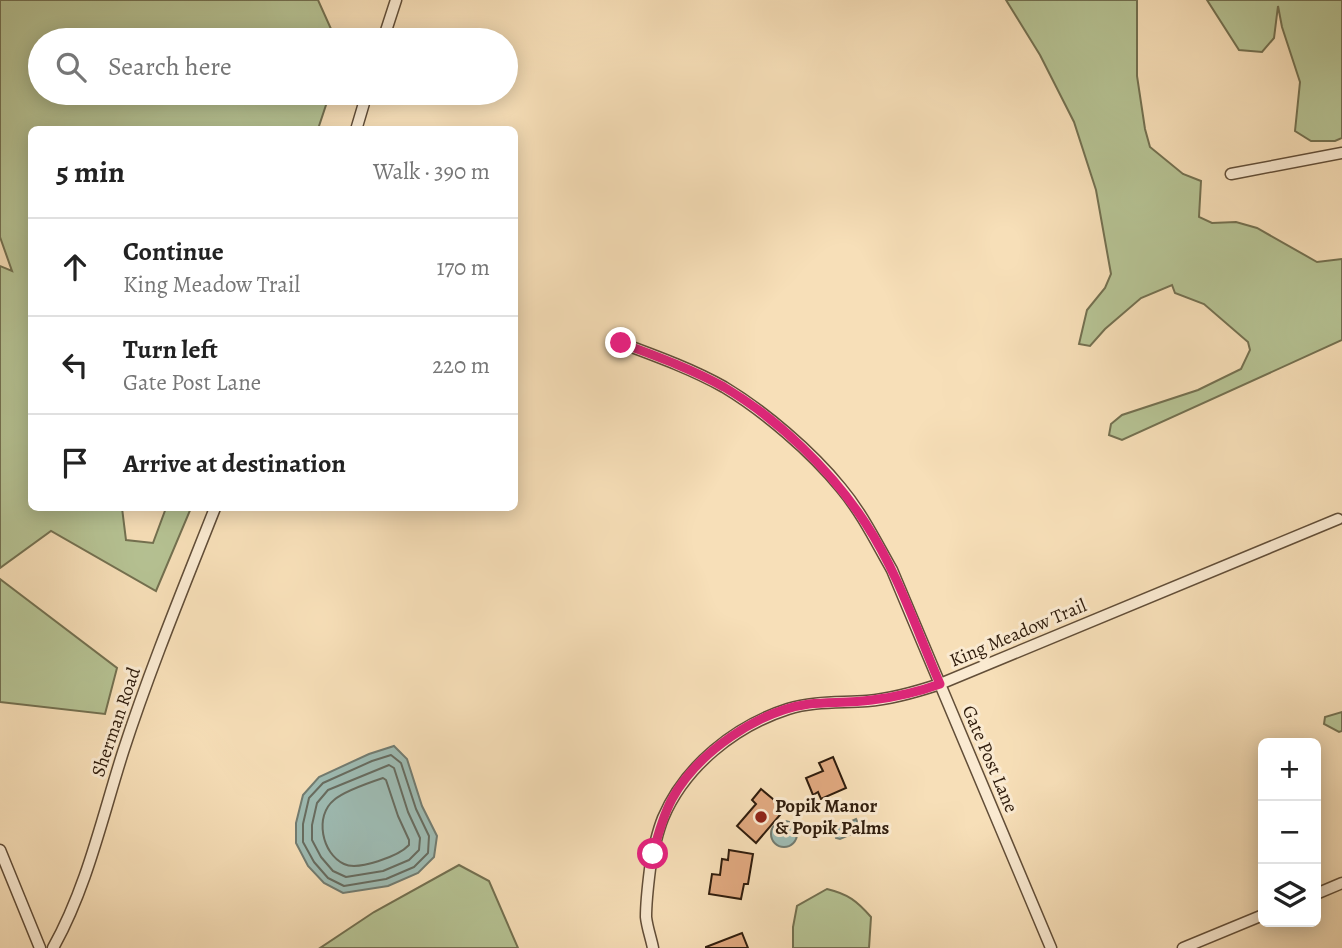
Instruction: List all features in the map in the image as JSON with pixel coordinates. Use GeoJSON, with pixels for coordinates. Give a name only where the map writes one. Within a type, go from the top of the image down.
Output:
{"type":"FeatureCollection","features":[{"type":"Feature","properties":{"kind":"street"},"geometry":{"type":"LineString","coordinates":[[387,28],[396,0]]}},
{"type":"Feature","properties":{"kind":"street"},"geometry":{"type":"LineString","coordinates":[[357,126],[363,105]]}},
{"type":"Feature","properties":{"kind":"street"},"geometry":{"type":"LineString","coordinates":[[1231,174],[1342,153]]}},
{"type":"Feature","properties":{"kind":"street","name":"Gate Post Lane"},"geometry":{"type":"LineString","coordinates":[[621,343],[663,358],[722,386],[746,401],[794,440],[841,488],[867,525],[892,570],[1051,948]]}},
{"type":"Feature","properties":{"kind":"street","name":"Sherman Road"},"geometry":{"type":"LineString","coordinates":[[53,948],[84,880],[169,622],[214,511]]}},
{"type":"Feature","properties":{"kind":"street","name":"King Meadow Trail"},"geometry":{"type":"LineString","coordinates":[[653,948],[646,919],[648,886],[662,820],[673,797],[690,773],[740,731],[788,708],[880,699],[918,692],[1338,519]]}},
{"type":"Feature","properties":{"kind":"street"},"geometry":{"type":"LineString","coordinates":[[0,850],[40,948]]}},
{"type":"Feature","properties":{"kind":"street"},"geometry":{"type":"LineString","coordinates":[[1321,892],[1342,883]]}},
{"type":"Feature","properties":{"kind":"street"},"geometry":{"type":"LineString","coordinates":[[1183,948],[1258,917]]}},
{"type":"Feature","properties":{"kind":"green space"},"geometry":{"type":"Polygon","coordinates":[[[0,0],[318,0],[331,28],[28,28],[28,105],[326,105],[319,126],[28,126],[28,511],[122,511],[126,540],[153,543],[165,511],[190,511],[156,591],[51,531],[0,568],[0,266],[12,271],[0,237],[0,0]]]}},
{"type":"Feature","properties":{"kind":"green space"},"geometry":{"type":"Polygon","coordinates":[[[1006,0],[1137,0],[1137,76],[1150,147],[1183,174],[1201,181],[1199,217],[1212,223],[1236,222],[1257,228],[1317,262],[1342,259],[1342,340],[1122,440],[1109,435],[1111,424],[1122,415],[1198,390],[1241,369],[1250,350],[1248,342],[1204,304],[1175,293],[1172,285],[1141,298],[1090,346],[1079,344],[1087,310],[1105,288],[1111,274],[1096,190],[1074,122],[1040,55],[1006,0]]]}},
{"type":"Feature","properties":{"kind":"green space"},"geometry":{"type":"Polygon","coordinates":[[[1207,0],[1342,0],[1342,138],[1335,141],[1311,141],[1295,131],[1300,82],[1278,6],[1274,38],[1262,52],[1239,50],[1207,0]]]}},
{"type":"Feature","properties":{"kind":"green space"},"geometry":{"type":"Polygon","coordinates":[[[0,579],[117,668],[105,714],[0,702],[0,579]]]}},
{"type":"Feature","properties":{"kind":"green space"},"geometry":{"type":"Polygon","coordinates":[[[1342,712],[1342,731],[1324,724],[1325,717],[1342,712]]]}},
{"type":"Feature","properties":{"kind":"green space"},"geometry":{"type":"Polygon","coordinates":[[[459,865],[489,881],[518,948],[320,948],[374,912],[459,865]]]}},
{"type":"Feature","properties":{"kind":"green space"},"geometry":{"type":"Polygon","coordinates":[[[827,889],[852,899],[871,917],[869,948],[793,948],[797,906],[827,889]]]}},
{"type":"Feature","properties":{"kind":"water"},"geometry":{"type":"Polygon","coordinates":[[[394,746],[407,759],[422,806],[437,836],[434,857],[418,873],[388,886],[343,893],[324,883],[308,866],[296,843],[296,823],[303,795],[319,777],[369,754],[394,746]]]}},
{"type":"Feature","properties":{"kind":"water"},"geometry":{"type":"Polygon","coordinates":[[[856,819],[861,830],[840,839],[836,838],[836,828],[856,819]]]}},
{"type":"Feature","properties":{"kind":"water"},"geometry":{"type":"Polygon","coordinates":[[[784,821],[793,825],[797,834],[793,843],[784,847],[775,843],[771,834],[775,825],[784,821]]]}},
{"type":"Feature","properties":{"kind":"building"},"geometry":{"type":"Polygon","coordinates":[[[833,757],[846,788],[821,799],[818,792],[813,795],[806,778],[823,771],[819,763],[833,757]]]}},
{"type":"Feature","properties":{"kind":"building","name":"Popik Manor & Popik Palms"},"geometry":{"type":"Polygon","coordinates":[[[761,789],[785,809],[756,843],[737,826],[756,804],[752,800],[761,789]]]}},
{"type":"Feature","properties":{"kind":"building"},"geometry":{"type":"Polygon","coordinates":[[[729,850],[753,854],[748,884],[744,884],[741,899],[709,894],[712,874],[720,875],[722,859],[728,860],[729,850]]]}},
{"type":"Feature","properties":{"kind":"building"},"geometry":{"type":"Polygon","coordinates":[[[742,933],[748,948],[706,948],[706,947],[742,933]]]}},
{"type":"Feature","properties":{"kind":"place","name":"Popik Manor & Popik Palms"},"geometry":{"type":"Point","coordinates":[761,817]}},
{"type":"Feature","properties":{"kind":"route"},"geometry":{"type":"LineString","coordinates":[[621,343],[663,358],[722,386],[746,401],[794,440],[841,488],[867,525],[892,570],[940,684],[918,692],[870,701],[788,708],[740,731],[690,773],[673,797],[662,820],[653,854]]}}]}
